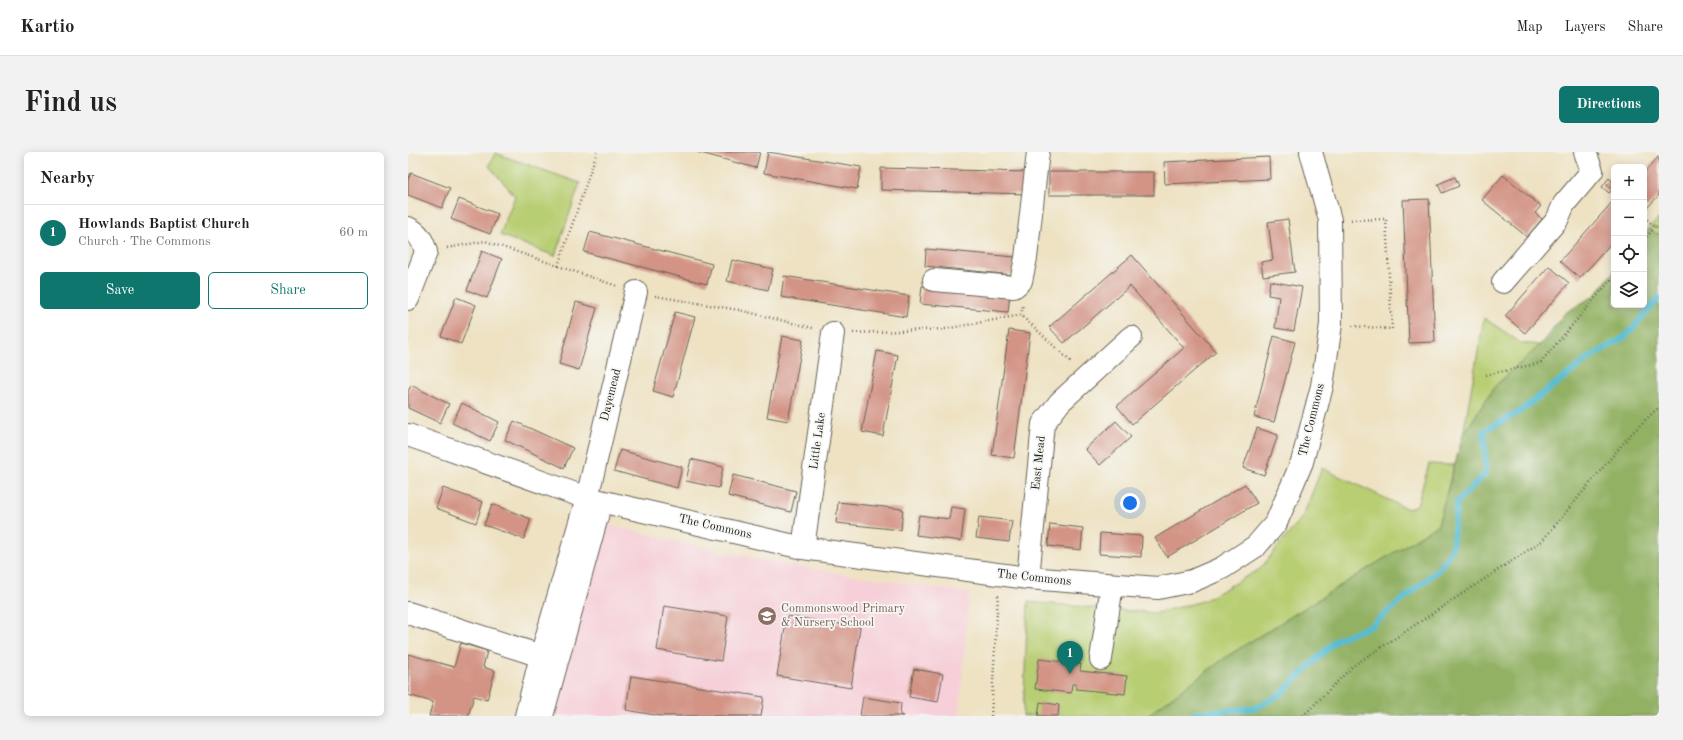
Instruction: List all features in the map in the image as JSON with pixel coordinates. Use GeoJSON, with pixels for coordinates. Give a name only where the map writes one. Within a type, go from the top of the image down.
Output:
{"type":"FeatureCollection","features":[{"type":"Feature","properties":{"kind":"street"},"geometry":{"type":"LineString","coordinates":[[934,280],[1014,287],[1021,281],[1026,258],[1038,152]]}},
{"type":"Feature","properties":{"kind":"street","name":"The Commons"},"geometry":{"type":"LineString","coordinates":[[408,435],[594,499],[803,548],[1028,578],[1158,588],[1192,581],[1222,568],[1256,546],[1276,523],[1304,454],[1322,386],[1331,324],[1330,220],[1311,152]]}},
{"type":"Feature","properties":{"kind":"street"},"geometry":{"type":"LineString","coordinates":[[1503,282],[1557,220],[1564,204],[1592,171],[1584,152]]}},
{"type":"Feature","properties":{"kind":"street"},"geometry":{"type":"LineString","coordinates":[[408,228],[414,231],[422,240],[426,252],[408,298]]}},
{"type":"Feature","properties":{"kind":"street","name":"Dayemead"},"geometry":{"type":"LineString","coordinates":[[594,499],[636,292]]}},
{"type":"Feature","properties":{"kind":"street","name":"Little Lake"},"geometry":{"type":"LineString","coordinates":[[803,548],[833,333]]}},
{"type":"Feature","properties":{"kind":"street","name":"East Mead"},"geometry":{"type":"LineString","coordinates":[[1028,578],[1044,424],[1060,402],[1131,337]]}},
{"type":"Feature","properties":{"kind":"street"},"geometry":{"type":"LineString","coordinates":[[526,716],[541,656],[594,499]]}},
{"type":"Feature","properties":{"kind":"street"},"geometry":{"type":"LineString","coordinates":[[542,716],[594,499]]}},
{"type":"Feature","properties":{"kind":"street"},"geometry":{"type":"LineString","coordinates":[[1101,659],[1112,584]]}},
{"type":"Feature","properties":{"kind":"street"},"geometry":{"type":"LineString","coordinates":[[408,613],[541,656]]}},
{"type":"Feature","properties":{"kind":"path"},"geometry":{"type":"LineString","coordinates":[[558,266],[596,152]]}},
{"type":"Feature","properties":{"kind":"path"},"geometry":{"type":"LineString","coordinates":[[1330,220],[1386,220],[1392,329],[1331,324]]}},
{"type":"Feature","properties":{"kind":"path"},"geometry":{"type":"LineString","coordinates":[[1647,220],[1655,227]]}},
{"type":"Feature","properties":{"kind":"path"},"geometry":{"type":"LineString","coordinates":[[1647,236],[1655,227],[1659,225]]}},
{"type":"Feature","properties":{"kind":"path"},"geometry":{"type":"LineString","coordinates":[[426,252],[485,241],[636,292],[739,310],[833,333],[945,329],[1021,315],[1087,377]]}},
{"type":"Feature","properties":{"kind":"path"},"geometry":{"type":"LineString","coordinates":[[1486,375],[1540,363],[1611,280]]}},
{"type":"Feature","properties":{"kind":"path"},"geometry":{"type":"LineString","coordinates":[[1303,716],[1353,666],[1542,541],[1630,435],[1659,407]]}},
{"type":"Feature","properties":{"kind":"path"},"geometry":{"type":"LineString","coordinates":[[991,716],[1000,574]]}},
{"type":"Feature","properties":{"kind":"shaded area","name":"Commonswood Primary & Nursery School"},"geometry":{"type":"Polygon","coordinates":[[[592,521],[707,549],[800,567],[969,593],[959,716],[540,716],[592,521]]]}},
{"type":"Feature","properties":{"kind":"green space"},"geometry":{"type":"Polygon","coordinates":[[[495,153],[580,183],[555,256],[500,235],[515,196],[489,166],[495,153]]]}},
{"type":"Feature","properties":{"kind":"green space"},"geometry":{"type":"Polygon","coordinates":[[[1659,218],[1659,233],[1656,234],[1649,228],[1659,218]]]}},
{"type":"Feature","properties":{"kind":"green space"},"geometry":{"type":"Polygon","coordinates":[[[1649,228],[1656,234],[1659,233],[1659,716],[1146,716],[1229,655],[1438,525],[1463,435],[1495,386],[1540,345],[1565,313],[1595,295],[1611,275],[1611,308],[1647,308],[1647,230],[1649,228]]]}},
{"type":"Feature","properties":{"kind":"green space"},"geometry":{"type":"Polygon","coordinates":[[[1484,318],[1521,343],[1540,345],[1495,386],[1463,435],[1484,318]]]}},
{"type":"Feature","properties":{"kind":"green space"},"geometry":{"type":"Polygon","coordinates":[[[1429,464],[1454,465],[1438,525],[1229,655],[1151,713],[1146,716],[1023,716],[1028,602],[1156,613],[1203,601],[1260,569],[1303,516],[1322,468],[1408,509],[1417,505],[1429,464]]]}},
{"type":"Feature","properties":{"kind":"building"},"geometry":{"type":"Polygon","coordinates":[[[697,152],[760,152],[756,168],[697,152]]]}},
{"type":"Feature","properties":{"kind":"building"},"geometry":{"type":"Polygon","coordinates":[[[768,152],[861,167],[857,189],[764,173],[768,152]]]}},
{"type":"Feature","properties":{"kind":"building"},"geometry":{"type":"Polygon","coordinates":[[[1659,156],[1659,195],[1647,208],[1647,200],[1647,170],[1659,156]]]}},
{"type":"Feature","properties":{"kind":"building"},"geometry":{"type":"Polygon","coordinates":[[[1269,157],[1270,179],[1165,184],[1164,162],[1269,157]]]}},
{"type":"Feature","properties":{"kind":"building"},"geometry":{"type":"Polygon","coordinates":[[[881,168],[1028,172],[1028,194],[881,190],[881,168]]]}},
{"type":"Feature","properties":{"kind":"building"},"geometry":{"type":"Polygon","coordinates":[[[1049,172],[1154,172],[1154,195],[1049,195],[1049,172]]]}},
{"type":"Feature","properties":{"kind":"building"},"geometry":{"type":"Polygon","coordinates":[[[411,173],[450,188],[442,208],[408,195],[408,180],[411,173]]]}},
{"type":"Feature","properties":{"kind":"building"},"geometry":{"type":"Polygon","coordinates":[[[1503,175],[1541,206],[1535,213],[1542,219],[1527,237],[1482,200],[1503,175]]]}},
{"type":"Feature","properties":{"kind":"building"},"geometry":{"type":"Polygon","coordinates":[[[1455,177],[1459,186],[1442,193],[1438,184],[1455,177]]]}},
{"type":"Feature","properties":{"kind":"building"},"geometry":{"type":"Polygon","coordinates":[[[1609,178],[1611,180],[1611,191],[1609,193],[1602,187],[1609,178]]]}},
{"type":"Feature","properties":{"kind":"building"},"geometry":{"type":"Polygon","coordinates":[[[459,199],[498,214],[490,234],[451,219],[459,199]]]}},
{"type":"Feature","properties":{"kind":"building"},"geometry":{"type":"Polygon","coordinates":[[[1429,199],[1435,342],[1409,343],[1403,200],[1429,199]]]}},
{"type":"Feature","properties":{"kind":"building"},"geometry":{"type":"Polygon","coordinates":[[[1611,203],[1611,243],[1580,278],[1560,261],[1611,203]]]}},
{"type":"Feature","properties":{"kind":"building"},"geometry":{"type":"Polygon","coordinates":[[[1288,219],[1295,272],[1263,276],[1261,262],[1273,260],[1268,222],[1288,219]]]}},
{"type":"Feature","properties":{"kind":"building"},"geometry":{"type":"Polygon","coordinates":[[[590,232],[712,264],[707,284],[584,252],[590,232]]]}},
{"type":"Feature","properties":{"kind":"building"},"geometry":{"type":"Polygon","coordinates":[[[926,249],[1015,257],[1013,275],[925,266],[926,249]]]}},
{"type":"Feature","properties":{"kind":"building"},"geometry":{"type":"Polygon","coordinates":[[[482,251],[502,259],[487,298],[467,290],[482,251]]]}},
{"type":"Feature","properties":{"kind":"building"},"geometry":{"type":"Polygon","coordinates":[[[1132,255],[1216,352],[1132,424],[1117,406],[1184,348],[1130,286],[1064,343],[1049,327],[1132,255]]]}},
{"type":"Feature","properties":{"kind":"building"},"geometry":{"type":"Polygon","coordinates":[[[732,260],[773,269],[768,290],[727,281],[732,260]]]}},
{"type":"Feature","properties":{"kind":"building"},"geometry":{"type":"Polygon","coordinates":[[[1549,266],[1569,283],[1525,333],[1505,316],[1549,266]]]}},
{"type":"Feature","properties":{"kind":"building"},"geometry":{"type":"Polygon","coordinates":[[[784,276],[909,296],[906,317],[781,297],[784,276]]]}},
{"type":"Feature","properties":{"kind":"building"},"geometry":{"type":"Polygon","coordinates":[[[1270,281],[1302,287],[1294,331],[1275,328],[1279,297],[1268,295],[1270,281]]]}},
{"type":"Feature","properties":{"kind":"building"},"geometry":{"type":"Polygon","coordinates":[[[922,286],[1010,294],[1008,312],[920,304],[922,286]]]}},
{"type":"Feature","properties":{"kind":"building"},"geometry":{"type":"Polygon","coordinates":[[[456,297],[476,305],[461,344],[441,336],[456,297]]]}},
{"type":"Feature","properties":{"kind":"building"},"geometry":{"type":"Polygon","coordinates":[[[576,302],[597,308],[579,370],[559,364],[576,302]]]}},
{"type":"Feature","properties":{"kind":"building"},"geometry":{"type":"Polygon","coordinates":[[[675,312],[695,317],[673,397],[653,391],[675,312]]]}},
{"type":"Feature","properties":{"kind":"building"},"geometry":{"type":"Polygon","coordinates":[[[1009,330],[1030,333],[1014,458],[992,455],[1009,330]]]}},
{"type":"Feature","properties":{"kind":"building"},"geometry":{"type":"Polygon","coordinates":[[[782,336],[803,340],[788,421],[767,417],[782,336]]]}},
{"type":"Feature","properties":{"kind":"building"},"geometry":{"type":"Polygon","coordinates":[[[1274,336],[1295,342],[1274,422],[1254,417],[1274,336]]]}},
{"type":"Feature","properties":{"kind":"building"},"geometry":{"type":"Polygon","coordinates":[[[877,351],[898,355],[883,436],[862,432],[877,351]]]}},
{"type":"Feature","properties":{"kind":"building"},"geometry":{"type":"Polygon","coordinates":[[[411,385],[449,404],[440,423],[408,408],[408,392],[411,385]]]}},
{"type":"Feature","properties":{"kind":"building"},"geometry":{"type":"Polygon","coordinates":[[[462,403],[499,422],[490,441],[452,423],[462,403]]]}},
{"type":"Feature","properties":{"kind":"building"},"geometry":{"type":"Polygon","coordinates":[[[514,421],[573,448],[564,468],[505,440],[514,421]]]}},
{"type":"Feature","properties":{"kind":"building"},"geometry":{"type":"Polygon","coordinates":[[[1116,421],[1131,437],[1100,465],[1085,449],[1116,421]]]}},
{"type":"Feature","properties":{"kind":"building"},"geometry":{"type":"Polygon","coordinates":[[[1257,428],[1278,435],[1264,475],[1243,468],[1257,428]]]}},
{"type":"Feature","properties":{"kind":"building"},"geometry":{"type":"Polygon","coordinates":[[[620,450],[682,467],[677,488],[614,471],[620,450]]]}},
{"type":"Feature","properties":{"kind":"building"},"geometry":{"type":"Polygon","coordinates":[[[691,459],[723,467],[719,488],[686,481],[691,459]]]}},
{"type":"Feature","properties":{"kind":"building"},"geometry":{"type":"Polygon","coordinates":[[[733,475],[796,491],[791,512],[728,496],[733,475]]]}},
{"type":"Feature","properties":{"kind":"building"},"geometry":{"type":"Polygon","coordinates":[[[1245,484],[1257,503],[1167,557],[1155,538],[1245,484]]]}},
{"type":"Feature","properties":{"kind":"building"},"geometry":{"type":"Polygon","coordinates":[[[443,488],[483,502],[476,523],[436,508],[443,488]]]}},
{"type":"Feature","properties":{"kind":"building"},"geometry":{"type":"Polygon","coordinates":[[[838,502],[903,509],[901,530],[836,523],[838,502]]]}},
{"type":"Feature","properties":{"kind":"building"},"geometry":{"type":"Polygon","coordinates":[[[492,504],[531,519],[524,539],[484,525],[492,504]]]}},
{"type":"Feature","properties":{"kind":"building"},"geometry":{"type":"Polygon","coordinates":[[[951,507],[965,509],[961,541],[916,535],[919,515],[949,519],[951,507]]]}},
{"type":"Feature","properties":{"kind":"building"},"geometry":{"type":"Polygon","coordinates":[[[979,517],[1012,521],[1009,542],[976,538],[979,517]]]}},
{"type":"Feature","properties":{"kind":"building"},"geometry":{"type":"Polygon","coordinates":[[[1050,524],[1083,528],[1081,550],[1048,546],[1050,524]]]}},
{"type":"Feature","properties":{"kind":"building"},"geometry":{"type":"Polygon","coordinates":[[[1100,533],[1142,536],[1141,557],[1099,554],[1100,533]]]}},
{"type":"Feature","properties":{"kind":"building"},"geometry":{"type":"Polygon","coordinates":[[[664,606],[728,616],[721,661],[657,650],[664,606]]]}},
{"type":"Feature","properties":{"kind":"building"},"geometry":{"type":"Polygon","coordinates":[[[787,616],[860,627],[851,688],[777,676],[787,616]]]}},
{"type":"Feature","properties":{"kind":"building"},"geometry":{"type":"Polygon","coordinates":[[[461,643],[487,651],[483,667],[495,671],[487,700],[474,696],[468,716],[429,716],[433,702],[408,695],[408,654],[454,667],[461,643]]]}},
{"type":"Feature","properties":{"kind":"building"},"geometry":{"type":"Polygon","coordinates":[[[1039,659],[1081,664],[1080,671],[1127,676],[1125,694],[1076,689],[1076,684],[1072,684],[1071,693],[1035,689],[1039,659]]]}},
{"type":"Feature","properties":{"kind":"building"},"geometry":{"type":"Polygon","coordinates":[[[914,669],[943,674],[938,702],[909,697],[914,669]]]}},
{"type":"Feature","properties":{"kind":"building"},"geometry":{"type":"Polygon","coordinates":[[[631,676],[764,697],[761,716],[661,716],[626,710],[631,676]]]}},
{"type":"Feature","properties":{"kind":"building"},"geometry":{"type":"Polygon","coordinates":[[[863,697],[901,703],[900,715],[903,716],[860,716],[863,697]]]}},
{"type":"Feature","properties":{"kind":"building"},"geometry":{"type":"Polygon","coordinates":[[[1040,702],[1059,705],[1058,716],[1038,716],[1040,702]]]}},
{"type":"Feature","properties":{"kind":"waterway"},"geometry":{"type":"LineString","coordinates":[[1192,716],[1195,713],[1256,708],[1281,694],[1337,639],[1371,626],[1439,569],[1452,549],[1457,502],[1486,473],[1484,431],[1519,412],[1592,356],[1626,336],[1659,298]]}},
{"type":"Feature","properties":{"kind":"place","name":"Commonswood Primary & Nursery School"},"geometry":{"type":"Point","coordinates":[767,616]}},
{"type":"Feature","properties":{"kind":"place","name":"Howlands Baptist Church"},"geometry":{"type":"Point","coordinates":[1070,674]}}]}
